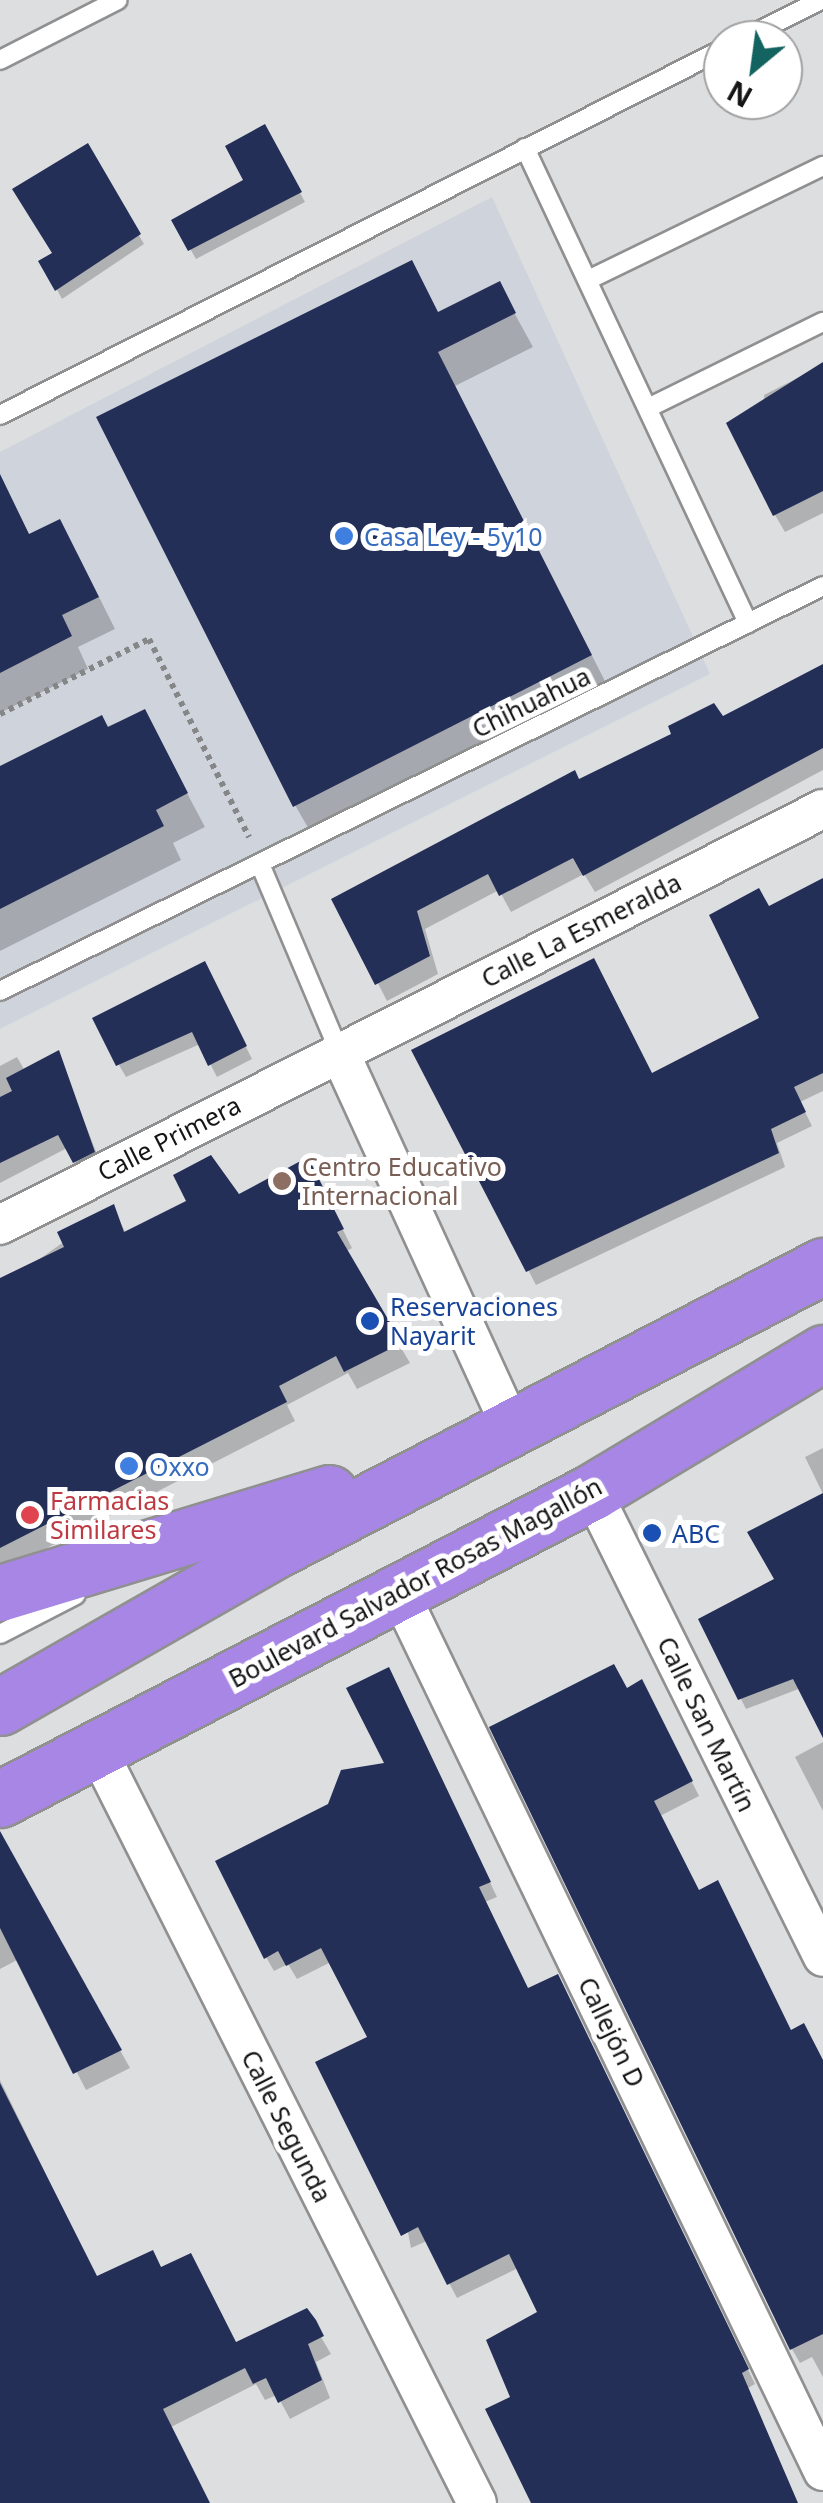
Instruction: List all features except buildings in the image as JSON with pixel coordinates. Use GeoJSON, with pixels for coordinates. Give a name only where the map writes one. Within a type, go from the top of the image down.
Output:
{"type":"FeatureCollection","features":[{"type":"Feature","properties":{"kind":"highway"},"geometry":{"type":"LineString","coordinates":[[0,1706],[489,1440],[823,1266]]}},
{"type":"Feature","properties":{"kind":"highway","name":"Boulevard Salvador Rosas Magallón"},"geometry":{"type":"LineString","coordinates":[[0,1800],[592,1492],[823,1354]]}},
{"type":"Feature","properties":{"kind":"highway"},"geometry":{"type":"LineString","coordinates":[[0,1593],[489,1440]]}},
{"type":"Feature","properties":{"kind":"street","name":"Calle La Esmeralda"},"geometry":{"type":"LineString","coordinates":[[338,1051],[823,809]]}},
{"type":"Feature","properties":{"kind":"street","name":"Calle Primera"},"geometry":{"type":"LineString","coordinates":[[0,1224],[338,1051]]}},
{"type":"Feature","properties":{"kind":"street"},"geometry":{"type":"LineString","coordinates":[[338,1051],[489,1440]]}},
{"type":"Feature","properties":{"kind":"street","name":"Calle San Martín"},"geometry":{"type":"LineString","coordinates":[[592,1492],[823,1957]]}},
{"type":"Feature","properties":{"kind":"street","name":"Callejón D"},"geometry":{"type":"LineString","coordinates":[[399,1592],[823,2471]]}},
{"type":"Feature","properties":{"kind":"street","name":"Calle Segunda"},"geometry":{"type":"LineString","coordinates":[[97,1749],[477,2503]]}},
{"type":"Feature","properties":{"kind":"lane"},"geometry":{"type":"LineString","coordinates":[[0,60],[118,0]]}},
{"type":"Feature","properties":{"kind":"lane"},"geometry":{"type":"LineString","coordinates":[[781,20],[821,0]]}},
{"type":"Feature","properties":{"kind":"lane"},"geometry":{"type":"LineString","coordinates":[[0,415],[703,59]]}},
{"type":"Feature","properties":{"kind":"lane"},"geometry":{"type":"LineString","coordinates":[[525,148],[652,406],[748,623]]}},
{"type":"Feature","properties":{"kind":"lane"},"geometry":{"type":"LineString","coordinates":[[590,279],[823,166]]}},
{"type":"Feature","properties":{"kind":"lane"},"geometry":{"type":"LineString","coordinates":[[652,406],[823,322]]}},
{"type":"Feature","properties":{"kind":"lane","name":"Chihuahua"},"geometry":{"type":"LineString","coordinates":[[0,991],[823,586]]}},
{"type":"Feature","properties":{"kind":"lane"},"geometry":{"type":"LineString","coordinates":[[260,864],[338,1051]]}},
{"type":"Feature","properties":{"kind":"lane"},"geometry":{"type":"LineString","coordinates":[[0,1634],[192,1534]]}},
{"type":"Feature","properties":{"kind":"path"},"geometry":{"type":"LineString","coordinates":[[0,714],[149,639],[260,864]]}},
{"type":"Feature","properties":{"kind":"shaded area"},"geometry":{"type":"Polygon","coordinates":[[[492,197],[710,674],[0,1029],[0,452],[492,197]]]}},
{"type":"Feature","properties":{"kind":"place","name":"Casa Ley - 5y10"},"geometry":{"type":"Point","coordinates":[344,536]}},
{"type":"Feature","properties":{"kind":"place","name":"Centro Educativo Internacional"},"geometry":{"type":"Point","coordinates":[282,1181]}},
{"type":"Feature","properties":{"kind":"place","name":"Reservaciones Nayarit"},"geometry":{"type":"Point","coordinates":[370,1321]}},
{"type":"Feature","properties":{"kind":"place","name":"Oxxo"},"geometry":{"type":"Point","coordinates":[129,1466]}},
{"type":"Feature","properties":{"kind":"place","name":"Farmacias Similares"},"geometry":{"type":"Point","coordinates":[30,1515]}},
{"type":"Feature","properties":{"kind":"place","name":"ABC"},"geometry":{"type":"Point","coordinates":[652,1533]}}]}
